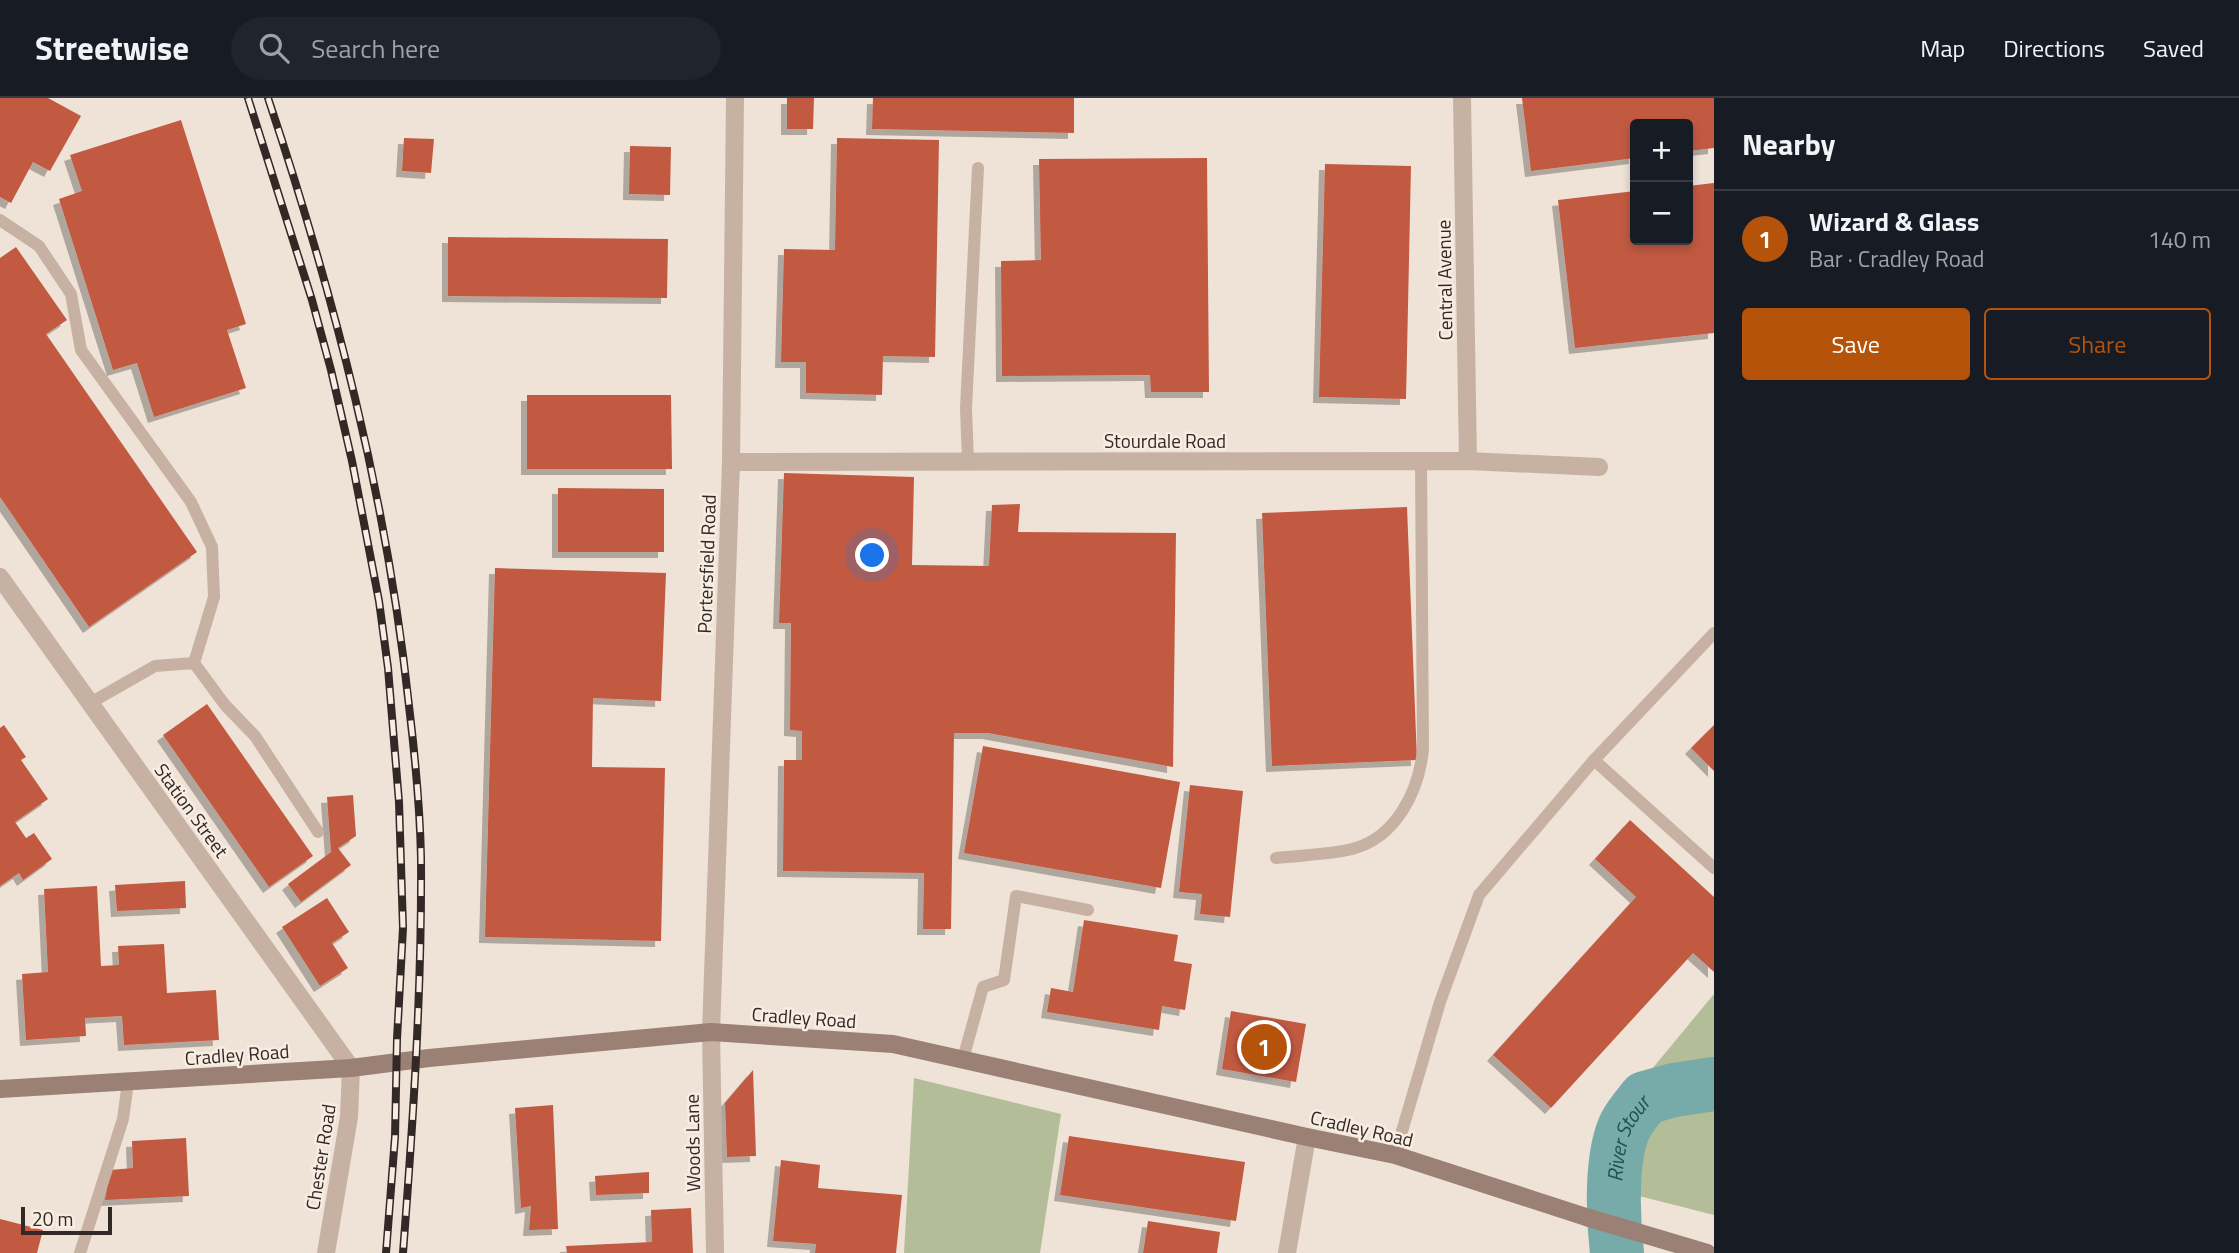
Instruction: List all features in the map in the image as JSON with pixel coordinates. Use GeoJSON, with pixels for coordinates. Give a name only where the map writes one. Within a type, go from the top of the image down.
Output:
{"type":"FeatureCollection","features":[{"type":"Feature","properties":{"kind":"main road","name":"Cradley Road"},"geometry":{"type":"LineString","coordinates":[[0,1089],[351,1068],[429,1058],[711,1032],[893,1044],[1395,1155],[1707,1253]]}},
{"type":"Feature","properties":{"kind":"street","name":"Portersfield Road"},"geometry":{"type":"LineString","coordinates":[[711,1032],[731,462],[735,98]]}},
{"type":"Feature","properties":{"kind":"street","name":"Central Avenue"},"geometry":{"type":"LineString","coordinates":[[1462,98],[1468,461]]}},
{"type":"Feature","properties":{"kind":"street","name":"Stourdale Road"},"geometry":{"type":"LineString","coordinates":[[731,462],[1468,461],[1599,467]]}},
{"type":"Feature","properties":{"kind":"street","name":"Station Street"},"geometry":{"type":"LineString","coordinates":[[0,577],[351,1068]]}},
{"type":"Feature","properties":{"kind":"street","name":"Woods Lane"},"geometry":{"type":"LineString","coordinates":[[711,1032],[715,1253]]}},
{"type":"Feature","properties":{"kind":"street","name":"Chester Road"},"geometry":{"type":"LineString","coordinates":[[326,1253],[349,1117],[351,1068]]}},
{"type":"Feature","properties":{"kind":"street"},"geometry":{"type":"LineString","coordinates":[[1287,1253],[1307,1137]]}},
{"type":"Feature","properties":{"kind":"lane"},"geometry":{"type":"LineString","coordinates":[[968,461],[966,408],[978,168]]}},
{"type":"Feature","properties":{"kind":"lane"},"geometry":{"type":"LineString","coordinates":[[0,220],[39,246],[71,294],[81,350],[191,502],[212,547],[214,597],[194,663]]}},
{"type":"Feature","properties":{"kind":"lane"},"geometry":{"type":"LineString","coordinates":[[1276,858],[1352,849],[1375,839],[1394,821],[1412,796],[1421,768],[1423,749],[1421,461]]}},
{"type":"Feature","properties":{"kind":"lane"},"geometry":{"type":"LineString","coordinates":[[1395,1155],[1440,1002],[1479,895],[1594,760],[1714,633]]}},
{"type":"Feature","properties":{"kind":"lane"},"geometry":{"type":"LineString","coordinates":[[90,703],[155,666],[194,663]]}},
{"type":"Feature","properties":{"kind":"lane"},"geometry":{"type":"LineString","coordinates":[[194,663],[225,705],[255,736],[318,832]]}},
{"type":"Feature","properties":{"kind":"lane"},"geometry":{"type":"LineString","coordinates":[[1594,760],[1714,868]]}},
{"type":"Feature","properties":{"kind":"lane"},"geometry":{"type":"LineString","coordinates":[[963,1059],[983,987],[1004,980],[1016,897],[1088,910]]}},
{"type":"Feature","properties":{"kind":"lane"},"geometry":{"type":"LineString","coordinates":[[80,1253],[123,1119],[128,1082]]}},
{"type":"Feature","properties":{"kind":"green space"},"geometry":{"type":"Polygon","coordinates":[[[1714,994],[1714,1215],[1588,1183],[1609,1121],[1714,994]]]}},
{"type":"Feature","properties":{"kind":"green space"},"geometry":{"type":"Polygon","coordinates":[[[914,1078],[1061,1114],[1040,1253],[904,1253],[914,1078]]]}},
{"type":"Feature","properties":{"kind":"building"},"geometry":{"type":"Polygon","coordinates":[[[0,98],[48,98],[81,116],[50,171],[33,162],[11,203],[0,197],[0,98]]]}},
{"type":"Feature","properties":{"kind":"building"},"geometry":{"type":"Polygon","coordinates":[[[787,98],[814,98],[813,129],[787,129],[787,98]]]}},
{"type":"Feature","properties":{"kind":"building"},"geometry":{"type":"Polygon","coordinates":[[[873,98],[1074,98],[1074,133],[872,129],[873,98]]]}},
{"type":"Feature","properties":{"kind":"building"},"geometry":{"type":"Polygon","coordinates":[[[1522,98],[1714,98],[1714,148],[1693,150],[1693,119],[1630,119],[1630,159],[1531,171],[1522,98]]]}},
{"type":"Feature","properties":{"kind":"building"},"geometry":{"type":"Polygon","coordinates":[[[181,120],[246,324],[227,330],[246,388],[154,417],[137,363],[113,370],[59,199],[82,191],[70,155],[181,120]]]}},
{"type":"Feature","properties":{"kind":"building"},"geometry":{"type":"Polygon","coordinates":[[[404,138],[434,139],[431,173],[402,171],[404,138]]]}},
{"type":"Feature","properties":{"kind":"building"},"geometry":{"type":"Polygon","coordinates":[[[837,138],[939,140],[935,357],[883,356],[882,395],[806,393],[806,362],[781,362],[784,249],[835,250],[837,138]]]}},
{"type":"Feature","properties":{"kind":"building"},"geometry":{"type":"Polygon","coordinates":[[[630,146],[671,147],[670,195],[629,194],[630,146]]]}},
{"type":"Feature","properties":{"kind":"building"},"geometry":{"type":"Polygon","coordinates":[[[1207,158],[1209,392],[1151,392],[1150,375],[1002,376],[1001,261],[1041,260],[1039,159],[1207,158]]]}},
{"type":"Feature","properties":{"kind":"building"},"geometry":{"type":"Polygon","coordinates":[[[1325,164],[1411,166],[1406,399],[1319,397],[1325,164]]]}},
{"type":"Feature","properties":{"kind":"building"},"geometry":{"type":"Polygon","coordinates":[[[1714,183],[1714,333],[1575,348],[1558,200],[1630,192],[1630,245],[1693,245],[1693,185],[1714,183]]]}},
{"type":"Feature","properties":{"kind":"building"},"geometry":{"type":"Polygon","coordinates":[[[448,237],[668,239],[667,298],[448,296],[448,237]]]}},
{"type":"Feature","properties":{"kind":"building"},"geometry":{"type":"Polygon","coordinates":[[[16,247],[67,320],[46,334],[197,552],[89,627],[0,497],[0,258],[16,247]]]}},
{"type":"Feature","properties":{"kind":"building"},"geometry":{"type":"Polygon","coordinates":[[[527,395],[671,395],[672,469],[527,469],[527,395]]]}},
{"type":"Feature","properties":{"kind":"building"},"geometry":{"type":"Polygon","coordinates":[[[784,473],[914,477],[912,565],[989,566],[992,505],[1020,504],[1018,532],[1176,533],[1173,767],[988,733],[954,733],[951,929],[923,929],[924,873],[783,871],[784,760],[802,760],[802,731],[790,730],[791,623],[779,623],[784,473]]]}},
{"type":"Feature","properties":{"kind":"building"},"geometry":{"type":"Polygon","coordinates":[[[558,488],[664,489],[664,552],[558,552],[558,488]]]}},
{"type":"Feature","properties":{"kind":"building"},"geometry":{"type":"Polygon","coordinates":[[[1407,507],[1417,760],[1272,766],[1262,513],[1407,507]]]}},
{"type":"Feature","properties":{"kind":"building"},"geometry":{"type":"Polygon","coordinates":[[[495,568],[666,573],[661,701],[593,698],[592,767],[665,768],[661,941],[485,937],[495,568]]]}},
{"type":"Feature","properties":{"kind":"building"},"geometry":{"type":"Polygon","coordinates":[[[207,704],[313,856],[269,887],[163,735],[207,704]]]}},
{"type":"Feature","properties":{"kind":"building"},"geometry":{"type":"Polygon","coordinates":[[[4,725],[26,757],[21,760],[48,799],[15,822],[26,838],[34,833],[52,859],[23,880],[19,873],[0,886],[0,728],[4,725]]]}},
{"type":"Feature","properties":{"kind":"building"},"geometry":{"type":"Polygon","coordinates":[[[1714,725],[1714,771],[1691,748],[1714,725]]]}},
{"type":"Feature","properties":{"kind":"building"},"geometry":{"type":"Polygon","coordinates":[[[983,746],[1180,782],[1161,888],[964,853],[983,746]]]}},
{"type":"Feature","properties":{"kind":"building"},"geometry":{"type":"Polygon","coordinates":[[[1190,785],[1243,791],[1230,917],[1200,914],[1202,894],[1179,892],[1190,785]]]}},
{"type":"Feature","properties":{"kind":"building"},"geometry":{"type":"Polygon","coordinates":[[[353,795],[356,836],[338,848],[351,865],[301,902],[288,884],[331,852],[327,797],[353,795]]]}},
{"type":"Feature","properties":{"kind":"building"},"geometry":{"type":"Polygon","coordinates":[[[1630,820],[1714,897],[1714,972],[1693,953],[1551,1108],[1493,1055],[1636,897],[1595,859],[1630,820]]]}},
{"type":"Feature","properties":{"kind":"building"},"geometry":{"type":"Polygon","coordinates":[[[185,881],[186,908],[117,911],[115,885],[185,881]]]}},
{"type":"Feature","properties":{"kind":"building"},"geometry":{"type":"Polygon","coordinates":[[[97,886],[101,966],[119,965],[118,946],[164,944],[167,993],[216,990],[219,1040],[124,1045],[122,1016],[85,1018],[86,1036],[26,1040],[22,974],[48,972],[44,889],[97,886]]]}},
{"type":"Feature","properties":{"kind":"building"},"geometry":{"type":"Polygon","coordinates":[[[327,898],[349,932],[332,943],[348,968],[320,986],[282,927],[327,898]]]}},
{"type":"Feature","properties":{"kind":"building"},"geometry":{"type":"Polygon","coordinates":[[[1084,920],[1178,935],[1174,961],[1192,964],[1185,1010],[1162,1006],[1159,1030],[1047,1012],[1051,988],[1073,992],[1084,920]]]}},
{"type":"Feature","properties":{"kind":"building"},"geometry":{"type":"Polygon","coordinates":[[[1231,1011],[1306,1024],[1296,1082],[1222,1069],[1231,1011]]]}},
{"type":"Feature","properties":{"kind":"building"},"geometry":{"type":"Polygon","coordinates":[[[753,1070],[756,1156],[727,1157],[725,1103],[753,1070]]]}},
{"type":"Feature","properties":{"kind":"building"},"geometry":{"type":"Polygon","coordinates":[[[553,1105],[558,1229],[529,1230],[531,1206],[521,1208],[515,1108],[553,1105]]]}},
{"type":"Feature","properties":{"kind":"building"},"geometry":{"type":"Polygon","coordinates":[[[1069,1136],[1245,1162],[1236,1221],[1060,1195],[1069,1136]]]}},
{"type":"Feature","properties":{"kind":"building"},"geometry":{"type":"Polygon","coordinates":[[[186,1138],[189,1196],[105,1200],[110,1170],[133,1168],[132,1141],[186,1138]]]}},
{"type":"Feature","properties":{"kind":"building"},"geometry":{"type":"Polygon","coordinates":[[[781,1160],[820,1165],[818,1188],[902,1195],[896,1253],[815,1253],[816,1244],[773,1241],[781,1160]]]}},
{"type":"Feature","properties":{"kind":"building"},"geometry":{"type":"Polygon","coordinates":[[[649,1172],[649,1193],[596,1195],[595,1176],[649,1172]]]}},
{"type":"Feature","properties":{"kind":"building"},"geometry":{"type":"Polygon","coordinates":[[[691,1208],[693,1253],[567,1253],[566,1246],[652,1242],[651,1210],[691,1208]]]}},
{"type":"Feature","properties":{"kind":"building"},"geometry":{"type":"Polygon","coordinates":[[[0,1219],[43,1230],[37,1253],[0,1253],[0,1219]]]}},
{"type":"Feature","properties":{"kind":"building"},"geometry":{"type":"Polygon","coordinates":[[[1148,1221],[1220,1232],[1217,1253],[1143,1253],[1148,1221]]]}},
{"type":"Feature","properties":{"kind":"waterway","name":"River Stour"},"geometry":{"type":"LineString","coordinates":[[1617,1253],[1614,1223],[1615,1169],[1626,1124],[1645,1098],[1714,1084]]}},
{"type":"Feature","properties":{"kind":"railway"},"geometry":{"type":"LineString","coordinates":[[248,98],[312,300],[331,370],[379,601],[388,668],[399,802],[403,928],[395,1137],[386,1253]]}},
{"type":"Feature","properties":{"kind":"railway"},"geometry":{"type":"LineString","coordinates":[[268,98],[315,247],[355,398],[387,551],[411,725],[420,820],[421,907],[416,1056],[403,1253]]}},
{"type":"Feature","properties":{"kind":"place","name":"Wizard & Glass"},"geometry":{"type":"Point","coordinates":[1264,1047]}}]}
